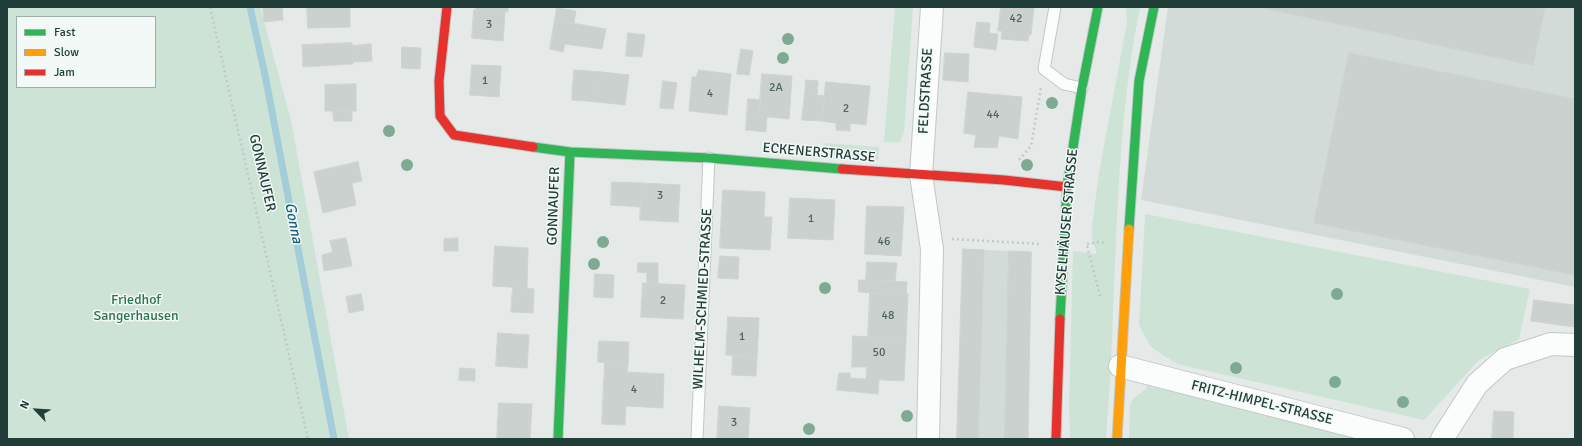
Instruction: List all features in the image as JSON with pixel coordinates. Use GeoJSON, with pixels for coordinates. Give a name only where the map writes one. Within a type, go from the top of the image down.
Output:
{"type":"FeatureCollection","features":[{"type":"Feature","properties":{"kind":"street","name":"GONNAUFER"},"geometry":{"type":"LineString","coordinates":[[447,7],[439,81],[440,116],[454,135],[570,152],[558,439]]}},
{"type":"Feature","properties":{"kind":"street","name":"FELDSTRASSE"},"geometry":{"type":"LineString","coordinates":[[921,175],[932,7]]}},
{"type":"Feature","properties":{"kind":"street","name":"KYSELHÄUSER STRASSE"},"geometry":{"type":"LineString","coordinates":[[1056,439],[1060,295],[1066,187],[1082,88],[1098,7]]}},
{"type":"Feature","properties":{"kind":"street"},"geometry":{"type":"LineString","coordinates":[[1116,439],[1132,169],[1139,81],[1154,7]]}},
{"type":"Feature","properties":{"kind":"street","name":"ECKENERSTRASSE"},"geometry":{"type":"LineString","coordinates":[[570,152],[709,158],[1004,180],[1066,187]]}},
{"type":"Feature","properties":{"kind":"street"},"geometry":{"type":"LineString","coordinates":[[921,175],[932,250],[928,439]]}},
{"type":"Feature","properties":{"kind":"street"},"geometry":{"type":"LineString","coordinates":[[1442,439],[1477,384],[1505,359],[1551,344],[1575,345]]}},
{"type":"Feature","properties":{"kind":"street","name":"FRITZ-HIMPEL-STRASSE"},"geometry":{"type":"LineString","coordinates":[[1120,366],[1404,439]]}},
{"type":"Feature","properties":{"kind":"lane"},"geometry":{"type":"LineString","coordinates":[[1055,7],[1044,69],[1064,84],[1082,88]]}},
{"type":"Feature","properties":{"kind":"lane","name":"WILHELM-SCHMIED-STRASSE"},"geometry":{"type":"LineString","coordinates":[[697,439],[709,158]]}},
{"type":"Feature","properties":{"kind":"path","name":"GONNAUFER"},"geometry":{"type":"LineString","coordinates":[[210,7],[308,439]]}},
{"type":"Feature","properties":{"kind":"path"},"geometry":{"type":"LineString","coordinates":[[1004,180],[1011,168],[1031,146],[1044,69]]}},
{"type":"Feature","properties":{"kind":"path"},"geometry":{"type":"LineString","coordinates":[[1087,244],[1099,242],[1106,243]]}},
{"type":"Feature","properties":{"kind":"shaded area"},"geometry":{"type":"Polygon","coordinates":[[[1168,7],[1575,7],[1575,287],[1141,200],[1168,7]]]}},
{"type":"Feature","properties":{"kind":"shaded area"},"geometry":{"type":"Polygon","coordinates":[[[963,249],[1032,252],[1028,439],[957,439],[963,249]]]}},
{"type":"Feature","properties":{"kind":"green space","name":"Friedhof Sangerhausen"},"geometry":{"type":"Polygon","coordinates":[[[7,7],[260,7],[291,120],[349,439],[7,439],[7,7]]]}},
{"type":"Feature","properties":{"kind":"green space"},"geometry":{"type":"Polygon","coordinates":[[[895,7],[913,7],[904,132],[900,142],[884,142],[895,7]]]}},
{"type":"Feature","properties":{"kind":"green space"},"geometry":{"type":"Polygon","coordinates":[[[1126,7],[1140,7],[1127,89],[1123,131],[1117,214],[1111,364],[1106,439],[1070,439],[1069,406],[1073,251],[1097,254],[1092,238],[1092,225],[1099,173],[1127,22],[1126,7]]]}},
{"type":"Feature","properties":{"kind":"green space"},"geometry":{"type":"Polygon","coordinates":[[[823,143],[879,147],[878,160],[832,156],[823,143]]]}},
{"type":"Feature","properties":{"kind":"green space"},"geometry":{"type":"Polygon","coordinates":[[[1145,214],[1530,289],[1519,339],[1479,360],[1424,420],[1177,364],[1151,347],[1139,325],[1145,214]]]}},
{"type":"Feature","properties":{"kind":"green space"},"geometry":{"type":"Polygon","coordinates":[[[1148,383],[1367,439],[1129,439],[1130,405],[1133,399],[1146,389],[1148,383]]]}},
{"type":"Feature","properties":{"kind":"building"},"geometry":{"type":"Polygon","coordinates":[[[263,7],[282,7],[283,20],[264,22],[263,7]]]}},
{"type":"Feature","properties":{"kind":"building"},"geometry":{"type":"Polygon","coordinates":[[[307,7],[350,7],[350,27],[308,28],[307,7]]]}},
{"type":"Feature","properties":{"kind":"building"},"geometry":{"type":"Polygon","coordinates":[[[476,7],[508,7],[508,12],[476,10],[476,7]]]}},
{"type":"Feature","properties":{"kind":"building"},"geometry":{"type":"Polygon","coordinates":[[[1001,7],[1034,7],[1031,35],[1029,35],[1028,41],[1001,39],[1002,31],[998,31],[1001,7]]]}},
{"type":"Feature","properties":{"kind":"building"},"geometry":{"type":"Polygon","coordinates":[[[1259,7],[1545,7],[1533,65],[1259,7]]]}},
{"type":"Feature","properties":{"kind":"building"},"geometry":{"type":"Polygon","coordinates":[[[557,8],[576,11],[574,23],[555,20],[557,8]]]}},
{"type":"Feature","properties":{"kind":"building"},"geometry":{"type":"Polygon","coordinates":[[[474,10],[505,12],[503,41],[472,38],[474,10]]]}},
{"type":"Feature","properties":{"kind":"building"},"geometry":{"type":"Polygon","coordinates":[[[555,20],[606,29],[602,49],[565,44],[563,52],[550,49],[555,20]]]}},
{"type":"Feature","properties":{"kind":"building"},"geometry":{"type":"Polygon","coordinates":[[[977,22],[990,23],[989,33],[998,34],[996,50],[974,47],[977,22]]]}},
{"type":"Feature","properties":{"kind":"building"},"geometry":{"type":"Polygon","coordinates":[[[628,33],[645,35],[642,57],[626,56],[628,33]]]}},
{"type":"Feature","properties":{"kind":"building"},"geometry":{"type":"Polygon","coordinates":[[[352,43],[353,64],[303,67],[302,45],[352,43]]]}},
{"type":"Feature","properties":{"kind":"building"},"geometry":{"type":"Polygon","coordinates":[[[371,44],[372,61],[353,62],[352,46],[371,44]]]}},
{"type":"Feature","properties":{"kind":"building"},"geometry":{"type":"Polygon","coordinates":[[[402,47],[421,48],[420,69],[402,68],[402,47]]]}},
{"type":"Feature","properties":{"kind":"building"},"geometry":{"type":"Polygon","coordinates":[[[741,49],[753,51],[749,75],[737,74],[741,49]]]}},
{"type":"Feature","properties":{"kind":"building"},"geometry":{"type":"Polygon","coordinates":[[[945,53],[969,54],[968,82],[943,80],[945,53]]]}},
{"type":"Feature","properties":{"kind":"building"},"geometry":{"type":"Polygon","coordinates":[[[1349,53],[1575,99],[1575,275],[1314,223],[1349,53]]]}},
{"type":"Feature","properties":{"kind":"building"},"geometry":{"type":"Polygon","coordinates":[[[472,65],[501,66],[499,97],[470,95],[472,65]]]}},
{"type":"Feature","properties":{"kind":"building"},"geometry":{"type":"Polygon","coordinates":[[[574,70],[601,72],[598,102],[572,100],[574,70]]]}},
{"type":"Feature","properties":{"kind":"building"},"geometry":{"type":"Polygon","coordinates":[[[699,70],[731,74],[727,115],[689,111],[692,77],[696,77],[699,70]]]}},
{"type":"Feature","properties":{"kind":"building"},"geometry":{"type":"Polygon","coordinates":[[[601,72],[629,75],[625,105],[598,102],[601,72]]]}},
{"type":"Feature","properties":{"kind":"building"},"geometry":{"type":"Polygon","coordinates":[[[762,74],[792,76],[789,119],[759,116],[762,74]]]}},
{"type":"Feature","properties":{"kind":"building"},"geometry":{"type":"Polygon","coordinates":[[[806,80],[818,81],[817,95],[805,94],[806,80]]]}},
{"type":"Feature","properties":{"kind":"building"},"geometry":{"type":"Polygon","coordinates":[[[663,81],[677,83],[673,109],[660,108],[663,81]]]}},
{"type":"Feature","properties":{"kind":"building"},"geometry":{"type":"Polygon","coordinates":[[[826,82],[870,86],[866,125],[850,123],[850,131],[836,130],[836,123],[822,121],[826,82]]]}},
{"type":"Feature","properties":{"kind":"building"},"geometry":{"type":"Polygon","coordinates":[[[356,84],[356,111],[325,111],[325,85],[356,84]]]}},
{"type":"Feature","properties":{"kind":"building"},"geometry":{"type":"Polygon","coordinates":[[[968,92],[1022,97],[1018,139],[999,136],[997,148],[974,147],[976,135],[964,133],[968,92]]]}},
{"type":"Feature","properties":{"kind":"building"},"geometry":{"type":"Polygon","coordinates":[[[805,94],[825,96],[822,121],[802,120],[805,94]]]}},
{"type":"Feature","properties":{"kind":"building"},"geometry":{"type":"Polygon","coordinates":[[[748,99],[761,100],[759,116],[767,117],[766,132],[746,130],[748,99]]]}},
{"type":"Feature","properties":{"kind":"building"},"geometry":{"type":"Polygon","coordinates":[[[333,111],[352,111],[352,121],[334,121],[333,111]]]}},
{"type":"Feature","properties":{"kind":"building"},"geometry":{"type":"Polygon","coordinates":[[[358,162],[362,181],[352,183],[356,205],[323,213],[314,172],[358,162]]]}},
{"type":"Feature","properties":{"kind":"building"},"geometry":{"type":"Polygon","coordinates":[[[612,182],[642,183],[641,207],[611,205],[612,182]]]}},
{"type":"Feature","properties":{"kind":"building"},"geometry":{"type":"Polygon","coordinates":[[[642,183],[680,185],[678,222],[640,220],[642,183]]]}},
{"type":"Feature","properties":{"kind":"building"},"geometry":{"type":"Polygon","coordinates":[[[723,190],[765,192],[764,217],[772,217],[770,250],[720,248],[723,190]]]}},
{"type":"Feature","properties":{"kind":"building"},"geometry":{"type":"Polygon","coordinates":[[[790,198],[835,200],[833,240],[788,238],[790,198]]]}},
{"type":"Feature","properties":{"kind":"building"},"geometry":{"type":"Polygon","coordinates":[[[867,206],[904,207],[901,256],[865,254],[867,206]]]}},
{"type":"Feature","properties":{"kind":"building"},"geometry":{"type":"Polygon","coordinates":[[[346,238],[352,266],[324,271],[322,255],[333,252],[330,241],[346,238]]]}},
{"type":"Feature","properties":{"kind":"building"},"geometry":{"type":"Polygon","coordinates":[[[458,238],[458,251],[444,251],[444,239],[458,238]]]}},
{"type":"Feature","properties":{"kind":"building"},"geometry":{"type":"Polygon","coordinates":[[[495,246],[528,248],[527,288],[493,286],[495,246]]]}},
{"type":"Feature","properties":{"kind":"building"},"geometry":{"type":"Polygon","coordinates":[[[963,249],[984,250],[978,439],[957,439],[963,249]]]}},
{"type":"Feature","properties":{"kind":"building"},"geometry":{"type":"Polygon","coordinates":[[[1009,251],[1031,252],[1028,439],[1005,439],[1009,251]]]}},
{"type":"Feature","properties":{"kind":"building"},"geometry":{"type":"Polygon","coordinates":[[[720,256],[739,257],[738,279],[718,278],[720,256]]]}},
{"type":"Feature","properties":{"kind":"building"},"geometry":{"type":"Polygon","coordinates":[[[867,262],[897,263],[895,281],[866,280],[867,262]]]}},
{"type":"Feature","properties":{"kind":"building"},"geometry":{"type":"Polygon","coordinates":[[[638,263],[658,263],[658,283],[647,283],[647,273],[638,272],[638,263]]]}},
{"type":"Feature","properties":{"kind":"building"},"geometry":{"type":"Polygon","coordinates":[[[595,274],[614,275],[613,298],[594,297],[595,274]]]}},
{"type":"Feature","properties":{"kind":"building"},"geometry":{"type":"Polygon","coordinates":[[[859,280],[907,282],[906,294],[859,292],[859,280]]]}},
{"type":"Feature","properties":{"kind":"building"},"geometry":{"type":"Polygon","coordinates":[[[643,283],[685,285],[683,319],[641,317],[643,283]]]}},
{"type":"Feature","properties":{"kind":"building"},"geometry":{"type":"Polygon","coordinates":[[[513,287],[534,289],[533,313],[511,312],[513,287]]]}},
{"type":"Feature","properties":{"kind":"building"},"geometry":{"type":"Polygon","coordinates":[[[870,293],[908,294],[906,339],[868,337],[870,293]]]}},
{"type":"Feature","properties":{"kind":"building"},"geometry":{"type":"Polygon","coordinates":[[[361,294],[364,310],[349,313],[346,297],[361,294]]]}},
{"type":"Feature","properties":{"kind":"building"},"geometry":{"type":"Polygon","coordinates":[[[1534,300],[1575,305],[1575,327],[1531,321],[1534,300]]]}},
{"type":"Feature","properties":{"kind":"building"},"geometry":{"type":"Polygon","coordinates":[[[728,317],[759,318],[757,357],[726,355],[728,317]]]}},
{"type":"Feature","properties":{"kind":"building"},"geometry":{"type":"Polygon","coordinates":[[[498,333],[529,335],[527,368],[496,366],[498,333]]]}},
{"type":"Feature","properties":{"kind":"building"},"geometry":{"type":"Polygon","coordinates":[[[853,336],[906,339],[904,381],[866,379],[867,367],[852,367],[853,336]]]}},
{"type":"Feature","properties":{"kind":"building"},"geometry":{"type":"Polygon","coordinates":[[[599,341],[629,342],[628,364],[598,362],[599,341]]]}},
{"type":"Feature","properties":{"kind":"building"},"geometry":{"type":"Polygon","coordinates":[[[733,356],[757,357],[756,376],[732,375],[733,356]]]}},
{"type":"Feature","properties":{"kind":"building"},"geometry":{"type":"Polygon","coordinates":[[[605,363],[628,364],[627,372],[664,374],[663,408],[626,406],[625,425],[602,424],[605,363]]]}},
{"type":"Feature","properties":{"kind":"building"},"geometry":{"type":"Polygon","coordinates":[[[460,368],[475,369],[475,381],[459,380],[460,368]]]}},
{"type":"Feature","properties":{"kind":"building"},"geometry":{"type":"Polygon","coordinates":[[[839,373],[850,373],[850,378],[879,380],[878,394],[837,390],[839,373]]]}},
{"type":"Feature","properties":{"kind":"building"},"geometry":{"type":"Polygon","coordinates":[[[499,403],[532,404],[530,439],[497,439],[499,403]]]}},
{"type":"Feature","properties":{"kind":"building"},"geometry":{"type":"Polygon","coordinates":[[[719,406],[750,408],[748,439],[717,439],[719,406]]]}},
{"type":"Feature","properties":{"kind":"building"},"geometry":{"type":"Polygon","coordinates":[[[1494,411],[1514,412],[1513,439],[1492,439],[1494,411]]]}},
{"type":"Feature","properties":{"kind":"waterway","name":"Gonna"},"geometry":{"type":"LineString","coordinates":[[250,7],[266,80],[334,439]]}},
{"type":"Feature","properties":{"kind":"traffic: fast"},"geometry":{"type":"LineString","coordinates":[[1060,319],[1067,187],[1082,88],[1098,7]]}},
{"type":"Feature","properties":{"kind":"traffic: fast"},"geometry":{"type":"LineString","coordinates":[[1129,229],[1139,81],[1154,7]]}},
{"type":"Feature","properties":{"kind":"traffic: fast"},"geometry":{"type":"LineString","coordinates":[[533,147],[570,152],[558,439]]}},
{"type":"Feature","properties":{"kind":"traffic: fast"},"geometry":{"type":"LineString","coordinates":[[570,152],[709,158],[842,169]]}},
{"type":"Feature","properties":{"kind":"traffic: slow"},"geometry":{"type":"LineString","coordinates":[[1117,439],[1129,229]]}},
{"type":"Feature","properties":{"kind":"traffic: jam"},"geometry":{"type":"LineString","coordinates":[[447,7],[439,81],[440,116],[454,135],[533,147]]}},
{"type":"Feature","properties":{"kind":"traffic: jam"},"geometry":{"type":"LineString","coordinates":[[842,169],[1004,180],[1067,187]]}},
{"type":"Feature","properties":{"kind":"traffic: jam"},"geometry":{"type":"LineString","coordinates":[[1056,439],[1060,319]]}}]}
